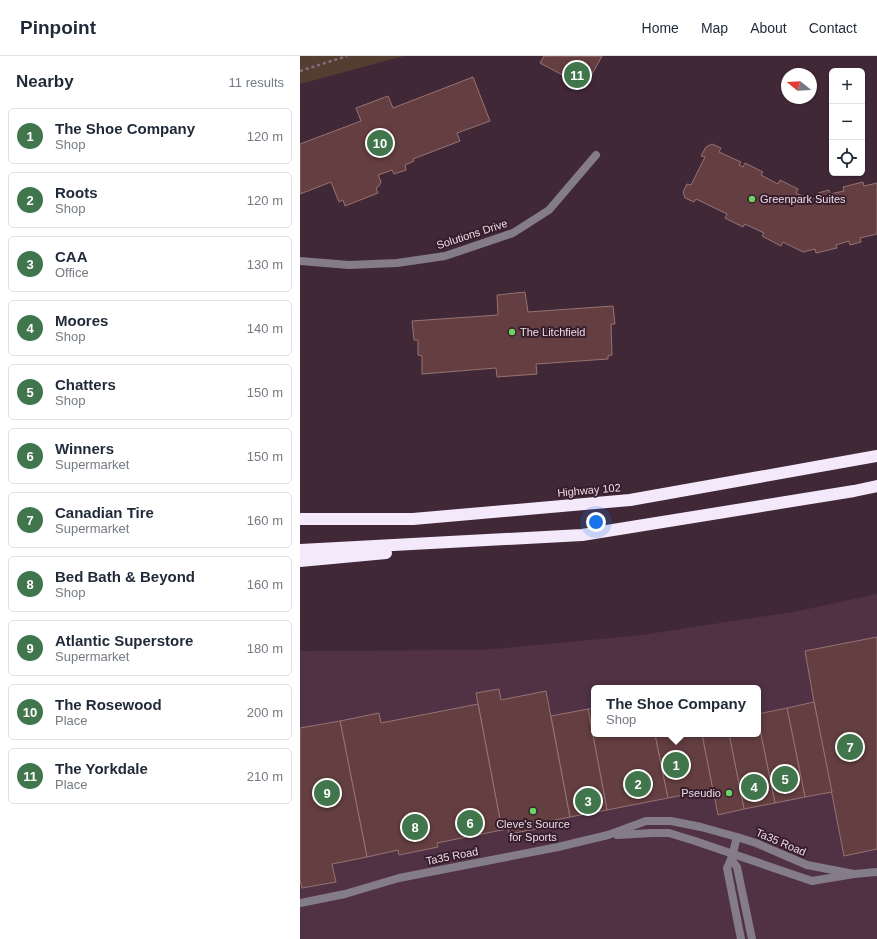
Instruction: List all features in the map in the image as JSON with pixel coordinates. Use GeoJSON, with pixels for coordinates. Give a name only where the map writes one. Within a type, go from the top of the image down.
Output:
{"type":"FeatureCollection","features":[{"type":"Feature","properties":{"kind":"highway","name":"Highway 102"},"geometry":{"type":"LineString","coordinates":[[300,517],[413,519],[630,500],[877,456]]}},
{"type":"Feature","properties":{"kind":"highway"},"geometry":{"type":"LineString","coordinates":[[300,561],[582,535],[877,486]]}},
{"type":"Feature","properties":{"kind":"highway"},"geometry":{"type":"LineString","coordinates":[[300,550],[582,535]]}},
{"type":"Feature","properties":{"kind":"lane","name":"Solutions Drive"},"geometry":{"type":"LineString","coordinates":[[300,262],[349,265],[397,263],[445,256],[513,233],[548,210],[596,154]]}},
{"type":"Feature","properties":{"kind":"lane","name":"Ta35 Road"},"geometry":{"type":"LineString","coordinates":[[300,903],[345,894],[399,878],[558,847],[608,835],[646,821],[671,821],[737,837],[763,846],[807,865],[854,874]]}},
{"type":"Feature","properties":{"kind":"lane","name":"Ta35 Road"},"geometry":{"type":"LineString","coordinates":[[608,835],[669,833],[695,841],[732,857],[812,880],[877,872]]}},
{"type":"Feature","properties":{"kind":"lane"},"geometry":{"type":"LineString","coordinates":[[737,837],[732,857],[727,868],[742,939]]}},
{"type":"Feature","properties":{"kind":"lane"},"geometry":{"type":"LineString","coordinates":[[732,857],[737,867],[752,939]]}},
{"type":"Feature","properties":{"kind":"path"},"geometry":{"type":"LineString","coordinates":[[300,70],[347,56]]}},
{"type":"Feature","properties":{"kind":"shaded area"},"geometry":{"type":"Polygon","coordinates":[[[300,56],[404,56],[300,84],[300,56]]]}},
{"type":"Feature","properties":{"kind":"shaded area"},"geometry":{"type":"Polygon","coordinates":[[[877,594],[877,939],[300,939],[300,651],[484,650],[642,635],[799,611],[877,594]]]}},
{"type":"Feature","properties":{"kind":"building"},"geometry":{"type":"Polygon","coordinates":[[[544,56],[602,56],[585,87],[540,63],[544,56]]]}},
{"type":"Feature","properties":{"kind":"building"},"geometry":{"type":"Polygon","coordinates":[[[473,77],[490,121],[457,133],[460,141],[413,159],[414,161],[405,165],[406,170],[394,174],[392,170],[378,175],[381,182],[376,188],[378,193],[345,206],[343,200],[339,202],[331,182],[300,194],[300,144],[361,121],[356,108],[388,96],[393,108],[473,77]]]}},
{"type":"Feature","properties":{"kind":"building","name":"Greenpark Suites"},"geometry":{"type":"Polygon","coordinates":[[[712,144],[721,148],[719,152],[741,162],[739,165],[743,167],[745,163],[763,172],[761,175],[778,184],[780,180],[798,189],[796,193],[809,199],[819,197],[818,193],[829,190],[830,194],[844,191],[843,187],[863,182],[864,186],[877,183],[877,234],[860,238],[861,242],[850,245],[849,241],[836,245],[837,248],[816,253],[815,249],[803,252],[783,242],[781,246],[762,236],[764,233],[745,224],[743,227],[725,218],[727,214],[696,199],[694,202],[685,198],[683,192],[687,184],[691,185],[705,157],[701,156],[706,147],[712,144]]]}},
{"type":"Feature","properties":{"kind":"building","name":"The Litchfield"},"geometry":{"type":"Polygon","coordinates":[[[525,292],[528,312],[613,306],[615,324],[611,324],[612,355],[608,356],[608,359],[536,364],[537,374],[497,377],[496,368],[422,374],[422,356],[418,355],[418,340],[414,340],[412,321],[498,315],[497,295],[525,292]]]}},
{"type":"Feature","properties":{"kind":"building"},"geometry":{"type":"Polygon","coordinates":[[[877,637],[877,849],[844,856],[805,651],[877,637]]]}},
{"type":"Feature","properties":{"kind":"building"},"geometry":{"type":"Polygon","coordinates":[[[499,689],[501,700],[546,691],[570,817],[541,823],[542,828],[509,834],[508,829],[502,830],[476,693],[499,689]]]}},
{"type":"Feature","properties":{"kind":"building"},"geometry":{"type":"Polygon","coordinates":[[[814,702],[832,792],[805,797],[787,708],[814,702]]]}},
{"type":"Feature","properties":{"kind":"building"},"geometry":{"type":"Polygon","coordinates":[[[478,704],[502,830],[437,843],[438,847],[399,855],[398,850],[367,857],[340,721],[379,713],[381,723],[478,704]]]}},
{"type":"Feature","properties":{"kind":"building"},"geometry":{"type":"Polygon","coordinates":[[[591,708],[591,725],[588,709],[591,708]]]}},
{"type":"Feature","properties":{"kind":"building"},"geometry":{"type":"Polygon","coordinates":[[[787,708],[805,797],[775,803],[761,735],[761,713],[787,708]]]}},
{"type":"Feature","properties":{"kind":"building"},"geometry":{"type":"Polygon","coordinates":[[[588,709],[591,725],[591,737],[593,737],[607,810],[570,817],[551,716],[588,709]]]}},
{"type":"Feature","properties":{"kind":"building"},"geometry":{"type":"Polygon","coordinates":[[[340,721],[367,857],[332,864],[336,882],[302,888],[300,880],[300,728],[340,721]]]}},
{"type":"Feature","properties":{"kind":"building"},"geometry":{"type":"Polygon","coordinates":[[[761,735],[775,803],[744,809],[730,737],[761,737],[761,735]]]}},
{"type":"Feature","properties":{"kind":"building"},"geometry":{"type":"Polygon","coordinates":[[[593,737],[656,737],[668,798],[607,810],[593,737]]]}},
{"type":"Feature","properties":{"kind":"building"},"geometry":{"type":"Polygon","coordinates":[[[656,737],[703,737],[713,789],[668,798],[656,737]]]}},
{"type":"Feature","properties":{"kind":"building"},"geometry":{"type":"Polygon","coordinates":[[[703,737],[730,737],[744,809],[718,815],[703,737]]]}},
{"type":"Feature","properties":{"kind":"place","name":"The Yorkdale"},"geometry":{"type":"Point","coordinates":[577,75]}},
{"type":"Feature","properties":{"kind":"place","name":"The Rosewood"},"geometry":{"type":"Point","coordinates":[380,143]}},
{"type":"Feature","properties":{"kind":"place","name":"Greenpark Suites"},"geometry":{"type":"Point","coordinates":[752,199]}},
{"type":"Feature","properties":{"kind":"place","name":"The Litchfield"},"geometry":{"type":"Point","coordinates":[512,332]}},
{"type":"Feature","properties":{"kind":"place","name":"Canadian Tire"},"geometry":{"type":"Point","coordinates":[850,747]}},
{"type":"Feature","properties":{"kind":"place","name":"The Shoe Company"},"geometry":{"type":"Point","coordinates":[676,765]}},
{"type":"Feature","properties":{"kind":"place","name":"Chatters"},"geometry":{"type":"Point","coordinates":[785,779]}},
{"type":"Feature","properties":{"kind":"place","name":"Roots"},"geometry":{"type":"Point","coordinates":[638,784]}},
{"type":"Feature","properties":{"kind":"place","name":"Moores"},"geometry":{"type":"Point","coordinates":[754,787]}},
{"type":"Feature","properties":{"kind":"place","name":"Atlantic Superstore"},"geometry":{"type":"Point","coordinates":[327,793]}},
{"type":"Feature","properties":{"kind":"place","name":"Pseudio"},"geometry":{"type":"Point","coordinates":[729,793]}},
{"type":"Feature","properties":{"kind":"place","name":"CAA"},"geometry":{"type":"Point","coordinates":[588,801]}},
{"type":"Feature","properties":{"kind":"place","name":"Cleve's Source for Sports"},"geometry":{"type":"Point","coordinates":[533,811]}},
{"type":"Feature","properties":{"kind":"place","name":"Winners"},"geometry":{"type":"Point","coordinates":[470,823]}},
{"type":"Feature","properties":{"kind":"place","name":"Bed Bath & Beyond"},"geometry":{"type":"Point","coordinates":[415,827]}}]}
